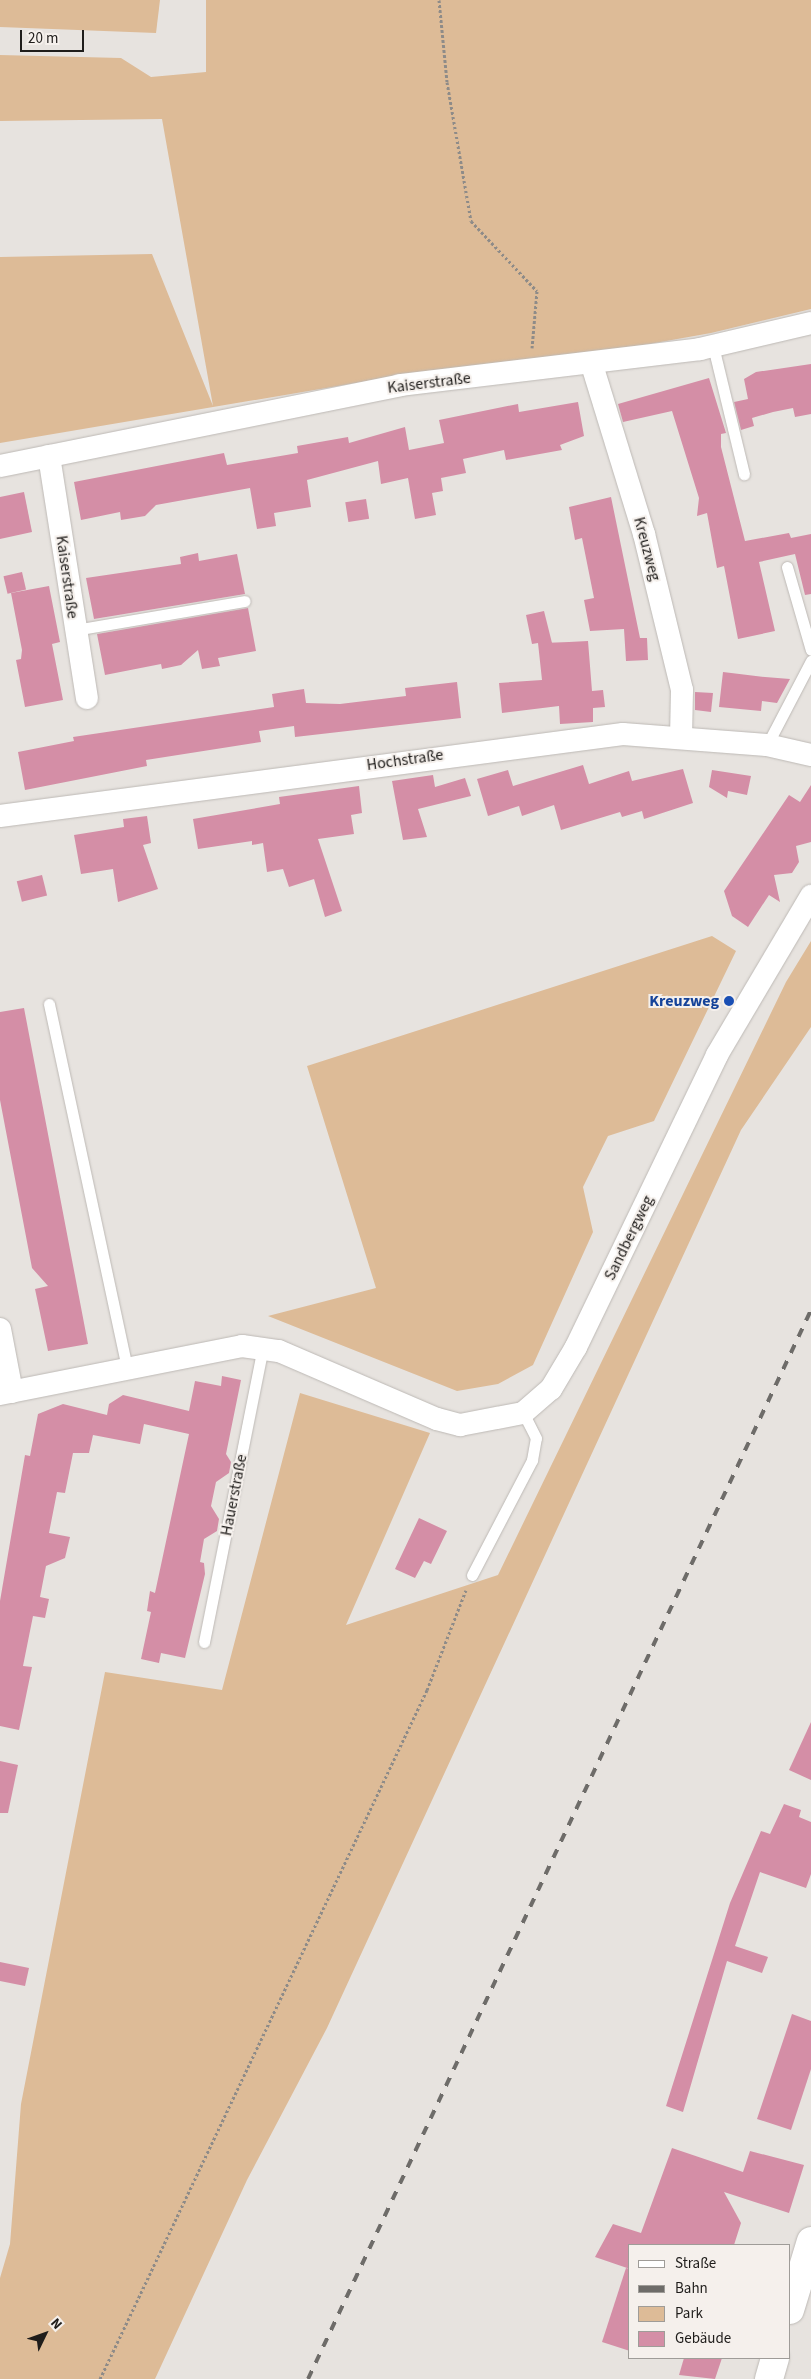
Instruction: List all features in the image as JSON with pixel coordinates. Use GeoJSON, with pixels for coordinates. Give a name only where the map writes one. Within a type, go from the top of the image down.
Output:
{"type":"FeatureCollection","features":[{"type":"Feature","properties":{"kind":"main road"},"geometry":{"type":"LineString","coordinates":[[791,2307],[809,2252]]}},
{"type":"Feature","properties":{"kind":"main road"},"geometry":{"type":"LineString","coordinates":[[769,2379],[776,2359]]}},
{"type":"Feature","properties":{"kind":"street","name":"Kaiserstraße"},"geometry":{"type":"LineString","coordinates":[[0,466],[400,385],[592,366],[714,346],[811,323]]}},
{"type":"Feature","properties":{"kind":"street","name":"Kreuzweg"},"geometry":{"type":"LineString","coordinates":[[592,366],[644,534],[682,690],[681,736]]}},
{"type":"Feature","properties":{"kind":"street","name":"Kaiserstraße"},"geometry":{"type":"LineString","coordinates":[[49,456],[87,698]]}},
{"type":"Feature","properties":{"kind":"street","name":"Hochstraße"},"geometry":{"type":"LineString","coordinates":[[0,816],[478,750],[623,734],[681,736],[767,745],[811,755]]}},
{"type":"Feature","properties":{"kind":"street","name":"Sandbergweg"},"geometry":{"type":"LineString","coordinates":[[524,1413],[551,1389],[576,1348],[717,1055],[811,896]]}},
{"type":"Feature","properties":{"kind":"street"},"geometry":{"type":"LineString","coordinates":[[0,1329],[6,1393],[242,1346],[263,1348],[437,1419],[460,1425],[524,1413]]}},
{"type":"Feature","properties":{"kind":"lane"},"geometry":{"type":"LineString","coordinates":[[714,346],[744,474]]}},
{"type":"Feature","properties":{"kind":"lane"},"geometry":{"type":"LineString","coordinates":[[786,567],[811,650]]}},
{"type":"Feature","properties":{"kind":"lane"},"geometry":{"type":"LineString","coordinates":[[75,630],[245,601]]}},
{"type":"Feature","properties":{"kind":"lane"},"geometry":{"type":"LineString","coordinates":[[767,745],[811,661]]}},
{"type":"Feature","properties":{"kind":"lane"},"geometry":{"type":"LineString","coordinates":[[49,1004],[127,1369]]}},
{"type":"Feature","properties":{"kind":"lane","name":"Hauerstraße"},"geometry":{"type":"LineString","coordinates":[[204,1642],[263,1348]]}},
{"type":"Feature","properties":{"kind":"lane"},"geometry":{"type":"LineString","coordinates":[[472,1575],[532,1460],[536,1438],[524,1413]]}},
{"type":"Feature","properties":{"kind":"path"},"geometry":{"type":"LineString","coordinates":[[439,0],[447,82],[471,221],[536,291],[534,372]]}},
{"type":"Feature","properties":{"kind":"path"},"geometry":{"type":"LineString","coordinates":[[100,2379],[427,1690],[472,1575]]}},
{"type":"Feature","properties":{"kind":"green space"},"geometry":{"type":"Polygon","coordinates":[[[0,0],[160,0],[156,33],[0,27],[0,0]]]}},
{"type":"Feature","properties":{"kind":"green space"},"geometry":{"type":"Polygon","coordinates":[[[206,0],[811,0],[811,309],[711,333],[599,353],[403,375],[0,443],[0,257],[152,254],[213,406],[162,119],[0,121],[0,55],[121,58],[151,77],[206,72],[206,0]]]}},
{"type":"Feature","properties":{"kind":"green space"},"geometry":{"type":"Polygon","coordinates":[[[712,936],[736,951],[654,1121],[608,1136],[583,1187],[593,1232],[533,1365],[498,1384],[457,1391],[268,1316],[376,1288],[307,1066],[712,936]]]}},
{"type":"Feature","properties":{"kind":"green space"},"geometry":{"type":"Polygon","coordinates":[[[811,941],[811,1027],[741,1130],[327,2028],[247,2180],[155,2379],[0,2379],[0,2278],[10,2244],[21,2104],[105,1672],[222,1690],[300,1393],[430,1433],[346,1625],[498,1575],[786,982],[811,941]]]}},
{"type":"Feature","properties":{"kind":"building"},"geometry":{"type":"Polygon","coordinates":[[[811,364],[811,414],[795,417],[793,408],[773,412],[752,418],[754,426],[741,430],[734,402],[748,399],[744,379],[756,372],[811,364]]]}},
{"type":"Feature","properties":{"kind":"building"},"geometry":{"type":"Polygon","coordinates":[[[709,378],[726,433],[721,434],[721,447],[745,541],[789,533],[791,538],[811,534],[811,594],[805,595],[795,554],[759,562],[775,631],[738,639],[724,566],[717,568],[707,513],[697,516],[699,498],[672,411],[623,422],[618,404],[709,378]]]}},
{"type":"Feature","properties":{"kind":"building"},"geometry":{"type":"Polygon","coordinates":[[[578,402],[584,436],[560,445],[562,450],[506,460],[504,450],[463,459],[466,473],[441,478],[443,491],[432,493],[436,515],[415,519],[408,478],[381,484],[378,461],[307,480],[311,507],[274,513],[276,526],[257,529],[250,488],[156,505],[145,516],[121,520],[120,512],[81,520],[74,482],[224,453],[227,465],[298,453],[297,446],[348,437],[349,443],[405,427],[409,450],[444,443],[439,420],[518,404],[519,412],[578,402]]]}},
{"type":"Feature","properties":{"kind":"building"},"geometry":{"type":"Polygon","coordinates":[[[24,492],[32,532],[0,539],[0,497],[24,492]]]}},
{"type":"Feature","properties":{"kind":"building"},"geometry":{"type":"Polygon","coordinates":[[[611,497],[640,638],[647,638],[648,660],[626,661],[624,629],[590,631],[584,600],[594,598],[582,538],[575,540],[569,507],[611,497]]]}},
{"type":"Feature","properties":{"kind":"building"},"geometry":{"type":"Polygon","coordinates":[[[366,499],[369,519],[348,522],[345,502],[366,499]]]}},
{"type":"Feature","properties":{"kind":"building"},"geometry":{"type":"Polygon","coordinates":[[[198,553],[199,561],[237,554],[245,594],[94,619],[86,578],[181,564],[180,557],[198,553]]]}},
{"type":"Feature","properties":{"kind":"building"},"geometry":{"type":"Polygon","coordinates":[[[22,572],[26,590],[8,594],[3,576],[22,572]]]}},
{"type":"Feature","properties":{"kind":"building"},"geometry":{"type":"Polygon","coordinates":[[[49,586],[60,642],[52,644],[63,700],[25,707],[16,660],[21,659],[22,650],[11,593],[49,586]]]}},
{"type":"Feature","properties":{"kind":"building"},"geometry":{"type":"Polygon","coordinates":[[[248,608],[256,651],[218,658],[220,666],[202,669],[198,650],[181,665],[162,669],[161,664],[105,675],[97,634],[248,608]]]}},
{"type":"Feature","properties":{"kind":"building"},"geometry":{"type":"Polygon","coordinates":[[[544,611],[552,643],[588,641],[592,691],[603,690],[605,707],[593,708],[593,722],[560,724],[559,706],[502,713],[499,683],[542,680],[538,643],[532,644],[526,615],[544,611]]]}},
{"type":"Feature","properties":{"kind":"building"},"geometry":{"type":"Polygon","coordinates":[[[723,672],[790,679],[777,703],[762,701],[761,711],[719,707],[723,672]]]}},
{"type":"Feature","properties":{"kind":"building"},"geometry":{"type":"Polygon","coordinates":[[[457,682],[461,718],[295,737],[294,726],[259,731],[261,742],[146,760],[147,766],[25,790],[18,752],[74,741],[73,737],[274,707],[272,694],[304,689],[306,703],[340,704],[406,696],[405,688],[457,682]]]}},
{"type":"Feature","properties":{"kind":"building"},"geometry":{"type":"Polygon","coordinates":[[[695,692],[713,693],[711,712],[695,710],[695,692]]]}},
{"type":"Feature","properties":{"kind":"building"},"geometry":{"type":"Polygon","coordinates":[[[583,765],[589,784],[629,771],[632,781],[683,769],[693,803],[644,819],[642,811],[622,817],[620,812],[561,830],[554,805],[522,816],[519,806],[488,816],[477,779],[508,770],[513,786],[583,765]]]}},
{"type":"Feature","properties":{"kind":"building"},"geometry":{"type":"Polygon","coordinates":[[[712,770],[751,776],[747,795],[728,791],[727,798],[709,787],[712,770]]]}},
{"type":"Feature","properties":{"kind":"building"},"geometry":{"type":"Polygon","coordinates":[[[433,775],[435,787],[465,778],[471,796],[418,809],[427,837],[403,840],[392,781],[433,775]]]}},
{"type":"Feature","properties":{"kind":"building"},"geometry":{"type":"Polygon","coordinates":[[[811,785],[811,842],[796,846],[799,862],[792,873],[774,875],[780,902],[769,895],[748,927],[732,916],[724,891],[789,795],[800,802],[811,785]]]}},
{"type":"Feature","properties":{"kind":"building"},"geometry":{"type":"Polygon","coordinates":[[[359,786],[362,813],[351,815],[354,834],[318,839],[342,911],[325,917],[314,879],[289,887],[283,869],[267,872],[263,843],[252,845],[252,841],[198,849],[193,819],[280,804],[279,797],[359,786]]]}},
{"type":"Feature","properties":{"kind":"building"},"geometry":{"type":"Polygon","coordinates":[[[147,816],[151,843],[143,845],[158,889],[118,902],[113,869],[81,874],[74,835],[124,827],[123,819],[147,816]]]}},
{"type":"Feature","properties":{"kind":"building"},"geometry":{"type":"Polygon","coordinates":[[[42,875],[47,895],[22,902],[17,881],[42,875]]]}},
{"type":"Feature","properties":{"kind":"building"},"geometry":{"type":"Polygon","coordinates":[[[24,1008],[88,1344],[48,1351],[35,1289],[48,1286],[32,1268],[0,1100],[0,1012],[24,1008]]]}},
{"type":"Feature","properties":{"kind":"building"},"geometry":{"type":"Polygon","coordinates":[[[222,1376],[241,1380],[226,1454],[231,1462],[229,1473],[216,1482],[211,1506],[219,1519],[217,1531],[204,1539],[200,1562],[204,1563],[205,1574],[185,1658],[161,1653],[159,1663],[141,1659],[151,1612],[147,1611],[150,1591],[155,1593],[189,1434],[144,1424],[140,1444],[93,1435],[89,1453],[73,1453],[65,1493],[57,1492],[49,1533],[70,1537],[65,1558],[46,1566],[40,1597],[49,1599],[45,1618],[33,1616],[23,1666],[32,1667],[19,1730],[0,1726],[0,1601],[25,1455],[30,1456],[38,1414],[63,1404],[107,1415],[109,1404],[123,1395],[189,1411],[195,1381],[221,1386],[222,1376]]]}},
{"type":"Feature","properties":{"kind":"building"},"geometry":{"type":"Polygon","coordinates":[[[419,1518],[447,1531],[431,1564],[424,1561],[415,1578],[395,1569],[419,1518]]]}},
{"type":"Feature","properties":{"kind":"building"},"geometry":{"type":"Polygon","coordinates":[[[811,1722],[811,1780],[789,1770],[811,1722]]]}},
{"type":"Feature","properties":{"kind":"building"},"geometry":{"type":"Polygon","coordinates":[[[0,1761],[18,1765],[8,1813],[0,1813],[0,1761]]]}},
{"type":"Feature","properties":{"kind":"building"},"geometry":{"type":"Polygon","coordinates":[[[784,1804],[801,1810],[799,1817],[811,1822],[811,1874],[806,1888],[760,1872],[735,1946],[768,1957],[762,1973],[727,1961],[683,2112],[666,2106],[730,1903],[761,1831],[770,1834],[784,1804]]]}},
{"type":"Feature","properties":{"kind":"building"},"geometry":{"type":"Polygon","coordinates":[[[0,1962],[29,1968],[25,1986],[0,1981],[0,1962]]]}},
{"type":"Feature","properties":{"kind":"building"},"geometry":{"type":"Polygon","coordinates":[[[792,2014],[811,2021],[811,2069],[791,2130],[757,2119],[792,2014]]]}},
{"type":"Feature","properties":{"kind":"building"},"geometry":{"type":"Polygon","coordinates":[[[672,2148],[743,2172],[750,2151],[804,2165],[789,2213],[724,2192],[741,2223],[734,2244],[628,2244],[628,2268],[595,2257],[613,2224],[641,2233],[672,2148]]]}},
{"type":"Feature","properties":{"kind":"building"},"geometry":{"type":"Polygon","coordinates":[[[626,2268],[628,2268],[628,2350],[602,2342],[626,2268]]]}},
{"type":"Feature","properties":{"kind":"building"},"geometry":{"type":"Polygon","coordinates":[[[684,2359],[722,2359],[715,2379],[679,2375],[684,2359]]]}},
{"type":"Feature","properties":{"kind":"railway"},"geometry":{"type":"LineString","coordinates":[[308,2379],[811,1310]]}},
{"type":"Feature","properties":{"kind":"place","name":"Kreuzweg"},"geometry":{"type":"Point","coordinates":[729,1001]}}]}
